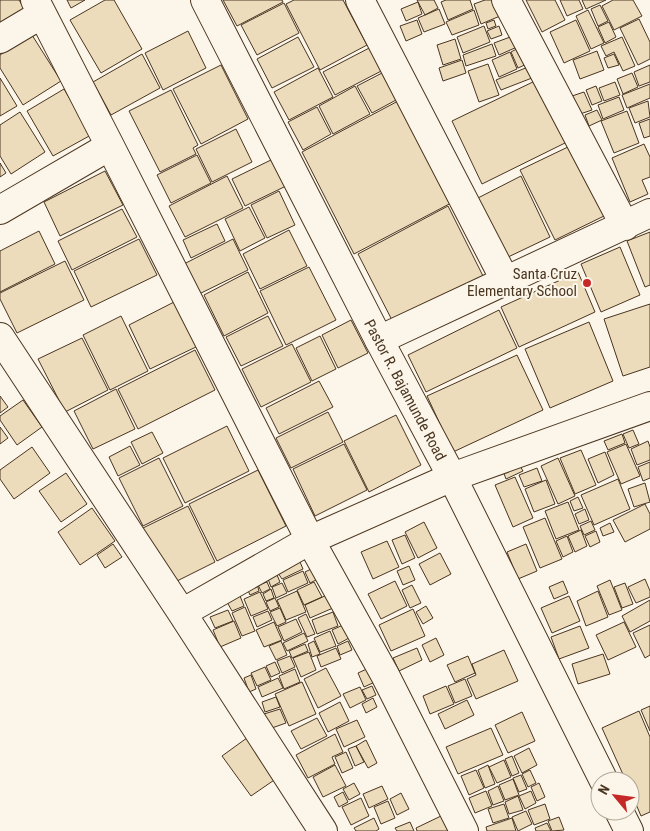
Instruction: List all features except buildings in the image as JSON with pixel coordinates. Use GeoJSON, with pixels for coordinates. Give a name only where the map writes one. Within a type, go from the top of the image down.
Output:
{"type":"FeatureCollection","features":[{"type":"Feature","properties":{"kind":"street","name":"Pastor R. Bajamunde Road"},"geometry":{"type":"LineString","coordinates":[[205,0],[379,340],[452,477],[599,771]]}},
{"type":"Feature","properties":{"kind":"street"},"geometry":{"type":"LineString","coordinates":[[360,0],[505,280]]}},
{"type":"Feature","properties":{"kind":"street"},"geometry":{"type":"LineString","coordinates":[[506,0],[625,226]]}},
{"type":"Feature","properties":{"kind":"street"},"geometry":{"type":"LineString","coordinates":[[0,39],[39,7],[310,540],[385,676],[464,831]]}},
{"type":"Feature","properties":{"kind":"street"},"geometry":{"type":"LineString","coordinates":[[0,210],[110,146]]}},
{"type":"Feature","properties":{"kind":"street"},"geometry":{"type":"LineString","coordinates":[[379,340],[650,213]]}},
{"type":"Feature","properties":{"kind":"street"},"geometry":{"type":"LineString","coordinates":[[0,337],[323,831]]}},
{"type":"Feature","properties":{"kind":"street"},"geometry":{"type":"LineString","coordinates":[[182,613],[310,540],[452,477],[650,406]]}},
{"type":"Feature","properties":{"kind":"place","name":"Santa Cruz Elementary School"},"geometry":{"type":"Point","coordinates":[587,283]}}]}
